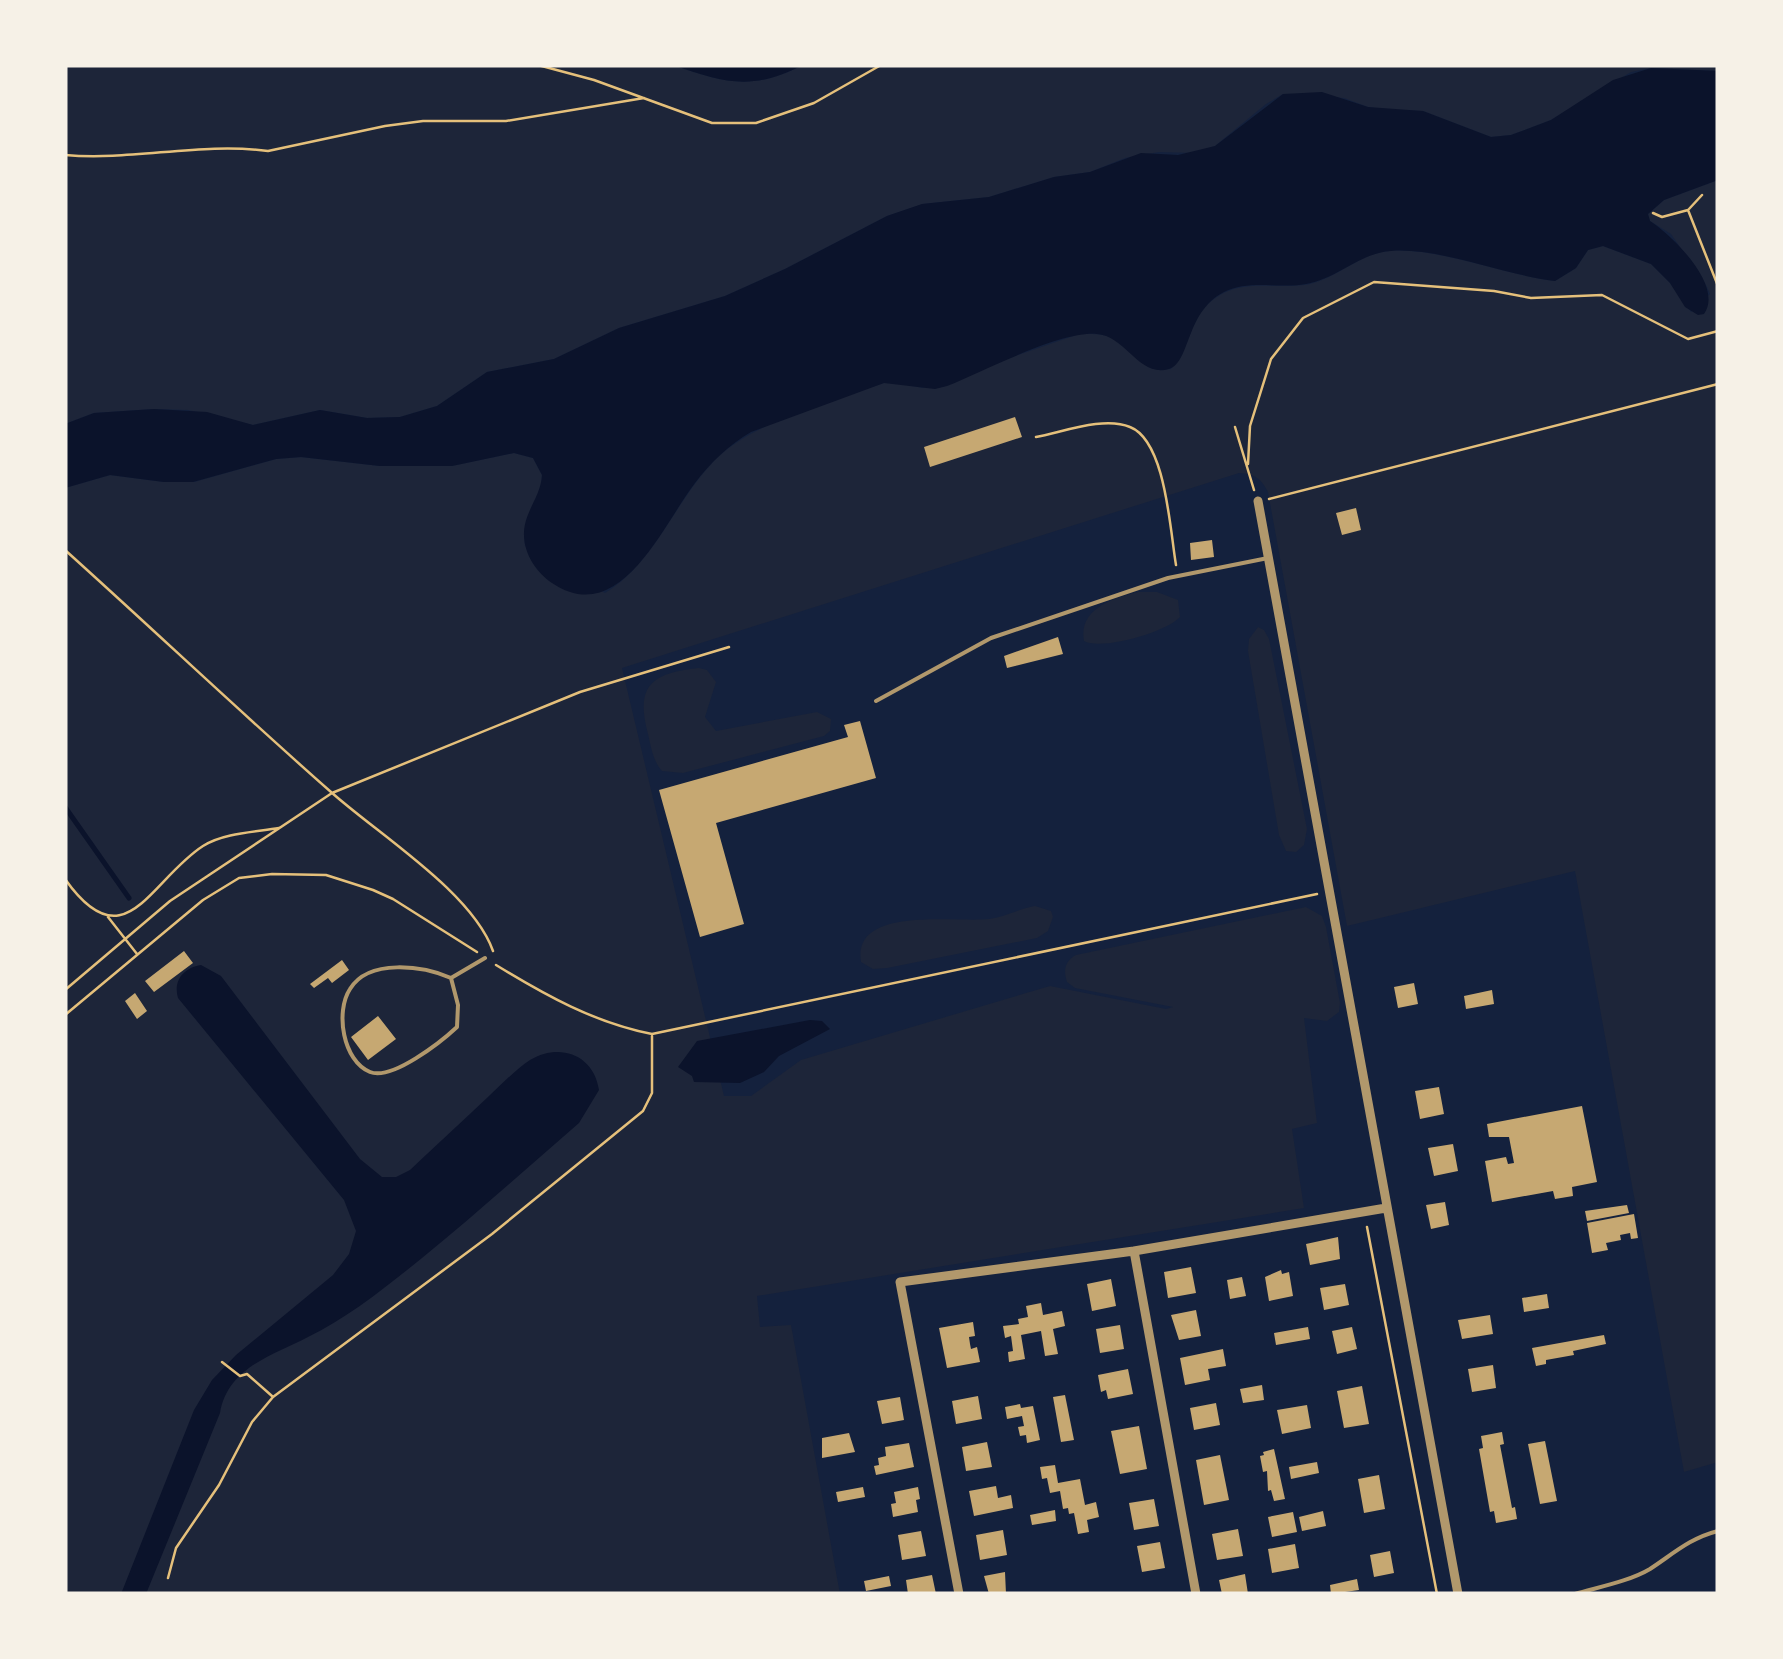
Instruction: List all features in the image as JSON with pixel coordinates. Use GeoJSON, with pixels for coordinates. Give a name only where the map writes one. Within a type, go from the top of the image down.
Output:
{"type":"FeatureCollection","features":[{"type":"Feature","properties":{"kind":"street"},"geometry":{"type":"LineString","coordinates":[[1258,502],[1458,1594]]}},
{"type":"Feature","properties":{"kind":"street"},"geometry":{"type":"LineString","coordinates":[[959,1594],[900,1282],[1134,1252],[1386,1208]]}},
{"type":"Feature","properties":{"kind":"street"},"geometry":{"type":"LineString","coordinates":[[1134,1252],[1196,1594]]}},
{"type":"Feature","properties":{"kind":"lane"},"geometry":{"type":"LineString","coordinates":[[876,701],[991,638],[1178,576],[1268,558]]}},
{"type":"Feature","properties":{"kind":"lane"},"geometry":{"type":"LineString","coordinates":[[451,978],[485,958]]}},
{"type":"Feature","properties":{"kind":"lane"},"geometry":{"type":"LineString","coordinates":[[386,968],[430,970],[451,978],[458,1005],[457,1027],[425,1054],[383,1073],[370,1072],[352,1057],[344,1038],[344,1019],[348,990],[362,976],[386,968]]}},
{"type":"Feature","properties":{"kind":"lane"},"geometry":{"type":"LineString","coordinates":[[1576,1594],[1648,1570],[1701,1535],[1718,1531]]}},
{"type":"Feature","properties":{"kind":"path"},"geometry":{"type":"LineString","coordinates":[[538,65],[712,123],[756,122],[814,104],[881,65]]}},
{"type":"Feature","properties":{"kind":"path"},"geometry":{"type":"LineString","coordinates":[[65,154],[140,156],[248,148],[268,151],[384,126],[506,120],[644,98]]}},
{"type":"Feature","properties":{"kind":"path"},"geometry":{"type":"LineString","coordinates":[[1652,213],[1662,217],[1688,210],[1702,196]]}},
{"type":"Feature","properties":{"kind":"path"},"geometry":{"type":"LineString","coordinates":[[1688,210],[1718,286]]}},
{"type":"Feature","properties":{"kind":"path"},"geometry":{"type":"LineString","coordinates":[[1248,464],[1250,426],[1271,359],[1303,318],[1374,282],[1494,291],[1531,298],[1610,297],[1688,339],[1718,330]]}},
{"type":"Feature","properties":{"kind":"path"},"geometry":{"type":"LineString","coordinates":[[1236,427],[1258,502],[1718,384]]}},
{"type":"Feature","properties":{"kind":"path"},"geometry":{"type":"LineString","coordinates":[[1036,438],[1103,424],[1129,426],[1146,437],[1160,468],[1178,576]]}},
{"type":"Feature","properties":{"kind":"path"},"geometry":{"type":"LineString","coordinates":[[65,550],[332,793],[466,906],[488,937],[499,967]]}},
{"type":"Feature","properties":{"kind":"path"},"geometry":{"type":"LineString","coordinates":[[65,990],[170,902],[332,793],[580,692],[729,647]]}},
{"type":"Feature","properties":{"kind":"path"},"geometry":{"type":"LineString","coordinates":[[65,878],[92,910],[107,916],[125,916],[206,844],[280,828]]}},
{"type":"Feature","properties":{"kind":"path"},"geometry":{"type":"LineString","coordinates":[[65,1015],[203,900],[240,878],[272,874],[326,876],[373,890],[560,1002],[616,1027],[652,1034],[1328,892]]}},
{"type":"Feature","properties":{"kind":"path"},"geometry":{"type":"LineString","coordinates":[[107,916],[137,954]]}},
{"type":"Feature","properties":{"kind":"path"},"geometry":{"type":"LineString","coordinates":[[168,1578],[176,1548],[219,1485],[252,1422],[273,1397],[492,1234],[643,1110],[652,1093],[652,1034]]}},
{"type":"Feature","properties":{"kind":"path"},"geometry":{"type":"LineString","coordinates":[[1364,1211],[1437,1594]]}},
{"type":"Feature","properties":{"kind":"path"},"geometry":{"type":"LineString","coordinates":[[222,1362],[240,1376],[247,1374],[273,1397]]}},
{"type":"Feature","properties":{"kind":"shaded area"},"geometry":{"type":"Polygon","coordinates":[[[65,65],[673,65],[738,82],[768,78],[803,65],[1718,65],[1718,71],[1651,68],[1631,72],[1551,120],[1511,135],[1491,137],[1423,111],[1368,107],[1344,98],[1283,94],[1215,146],[1196,153],[1159,152],[1125,158],[1090,172],[1054,177],[989,197],[923,204],[887,216],[725,296],[619,328],[554,359],[487,372],[437,406],[400,417],[367,418],[320,410],[253,425],[188,410],[154,409],[94,413],[65,424],[65,65]]]}},
{"type":"Feature","properties":{"kind":"shaded area"},"geometry":{"type":"Polygon","coordinates":[[[673,65],[803,65],[768,78],[738,82],[673,65]]]}},
{"type":"Feature","properties":{"kind":"shaded area"},"geometry":{"type":"Polygon","coordinates":[[[1651,68],[1718,71],[1718,180],[1664,200],[1648,214],[1650,221],[1671,238],[1702,276],[1708,303],[1704,314],[1698,315],[1685,307],[1670,283],[1651,264],[1603,246],[1588,250],[1576,268],[1555,281],[1430,253],[1391,251],[1369,256],[1306,284],[1234,288],[1202,311],[1181,357],[1169,369],[1149,368],[1107,336],[1081,335],[1043,345],[947,386],[935,389],[884,383],[751,432],[701,475],[637,566],[618,583],[598,593],[576,594],[552,583],[532,561],[524,532],[542,475],[533,458],[514,453],[452,466],[380,466],[301,457],[276,459],[193,482],[110,475],[65,488],[65,424],[94,413],[154,409],[207,412],[253,425],[320,410],[367,418],[400,417],[437,406],[487,372],[554,359],[619,328],[725,296],[887,216],[922,204],[989,197],[1054,177],[1090,172],[1141,153],[1178,155],[1215,146],[1283,94],[1322,92],[1368,107],[1423,111],[1491,137],[1511,135],[1551,120],[1613,80],[1651,68]]]}},
{"type":"Feature","properties":{"kind":"shaded area"},"geometry":{"type":"Polygon","coordinates":[[[1718,180],[1718,1462],[1684,1472],[1575,871],[1347,926],[1268,492],[1256,478],[1239,473],[622,668],[724,1096],[751,1096],[801,1060],[1050,986],[1166,1009],[1173,1007],[1075,988],[1067,982],[1066,966],[1076,955],[1306,907],[1322,916],[1326,927],[1340,1003],[1339,1012],[1327,1021],[1304,1018],[1317,1123],[1292,1129],[1304,1208],[757,1296],[760,1327],[791,1325],[840,1594],[65,1594],[65,488],[110,475],[194,482],[276,459],[301,457],[380,466],[451,466],[514,453],[533,458],[542,475],[526,525],[525,546],[605,593],[637,566],[712,463],[747,436],[769,425],[884,383],[923,388],[1079,334],[1109,336],[1146,364],[1171,369],[1201,311],[1230,290],[1315,283],[1367,257],[1389,251],[1429,253],[1555,281],[1576,268],[1588,250],[1603,246],[1651,264],[1691,312],[1710,294],[1671,234],[1650,221],[1648,214],[1664,200],[1718,180]]]}},
{"type":"Feature","properties":{"kind":"shaded area"},"geometry":{"type":"Polygon","coordinates":[[[1138,592],[1157,592],[1178,600],[1180,617],[1134,638],[1104,644],[1084,641],[1086,621],[1092,613],[1108,602],[1138,592]]]}},
{"type":"Feature","properties":{"kind":"shaded area"},"geometry":{"type":"Polygon","coordinates":[[[1258,627],[1269,639],[1307,829],[1304,845],[1296,852],[1286,851],[1279,835],[1248,651],[1249,639],[1258,627]]]}},
{"type":"Feature","properties":{"kind":"shaded area"},"geometry":{"type":"Polygon","coordinates":[[[699,668],[707,670],[716,682],[705,717],[716,731],[817,712],[831,719],[830,731],[824,736],[683,773],[662,771],[656,763],[644,718],[646,693],[658,678],[699,668]]]}},
{"type":"Feature","properties":{"kind":"shaded area"},"geometry":{"type":"Polygon","coordinates":[[[1035,906],[1051,911],[1053,917],[1048,931],[1037,938],[887,968],[873,969],[861,962],[863,944],[873,932],[889,924],[989,919],[1035,906]]]}},
{"type":"Feature","properties":{"kind":"shaded area"},"geometry":{"type":"Polygon","coordinates":[[[201,965],[221,976],[360,1159],[382,1177],[396,1177],[410,1170],[514,1073],[541,1055],[564,1052],[583,1060],[599,1090],[579,1123],[408,1269],[338,1320],[266,1357],[232,1384],[146,1594],[121,1594],[194,1410],[212,1380],[236,1355],[333,1275],[349,1254],[356,1231],[344,1200],[178,998],[181,976],[201,965]]]}},
{"type":"Feature","properties":{"kind":"shaded area"},"geometry":{"type":"Polygon","coordinates":[[[822,1021],[830,1029],[779,1056],[764,1072],[740,1083],[694,1082],[692,1076],[678,1067],[697,1041],[822,1021]]]}},
{"type":"Feature","properties":{"kind":"building"},"geometry":{"type":"Polygon","coordinates":[[[1015,417],[1022,437],[930,467],[924,447],[1015,417]]]}},
{"type":"Feature","properties":{"kind":"building"},"geometry":{"type":"Polygon","coordinates":[[[1356,508],[1361,530],[1342,535],[1336,513],[1356,508]]]}},
{"type":"Feature","properties":{"kind":"building"},"geometry":{"type":"Polygon","coordinates":[[[1212,540],[1214,557],[1191,560],[1190,543],[1212,540]]]}},
{"type":"Feature","properties":{"kind":"building"},"geometry":{"type":"Polygon","coordinates":[[[1058,637],[1063,654],[1007,668],[1004,656],[1058,637]]]}},
{"type":"Feature","properties":{"kind":"building"},"geometry":{"type":"Polygon","coordinates":[[[860,721],[876,778],[716,823],[744,924],[700,937],[659,790],[848,737],[844,725],[860,721]]]}},
{"type":"Feature","properties":{"kind":"building"},"geometry":{"type":"Polygon","coordinates":[[[184,951],[193,963],[154,992],[145,981],[184,951]]]}},
{"type":"Feature","properties":{"kind":"building"},"geometry":{"type":"Polygon","coordinates":[[[342,960],[349,970],[332,983],[328,978],[314,988],[310,984],[342,960]]]}},
{"type":"Feature","properties":{"kind":"building"},"geometry":{"type":"Polygon","coordinates":[[[1414,983],[1418,1004],[1398,1008],[1394,987],[1414,983]]]}},
{"type":"Feature","properties":{"kind":"building"},"geometry":{"type":"Polygon","coordinates":[[[1492,990],[1494,1004],[1466,1009],[1464,996],[1492,990]]]}},
{"type":"Feature","properties":{"kind":"building"},"geometry":{"type":"Polygon","coordinates":[[[135,993],[147,1011],[137,1019],[125,1001],[135,993]]]}},
{"type":"Feature","properties":{"kind":"building"},"geometry":{"type":"Polygon","coordinates":[[[378,1016],[396,1039],[368,1060],[351,1037],[378,1016]]]}},
{"type":"Feature","properties":{"kind":"building"},"geometry":{"type":"Polygon","coordinates":[[[1439,1087],[1444,1114],[1420,1119],[1415,1091],[1439,1087]]]}},
{"type":"Feature","properties":{"kind":"building"},"geometry":{"type":"Polygon","coordinates":[[[1582,1106],[1597,1182],[1572,1187],[1573,1196],[1555,1199],[1553,1191],[1492,1202],[1485,1161],[1506,1157],[1508,1164],[1514,1163],[1509,1137],[1489,1137],[1487,1124],[1582,1106]]]}},
{"type":"Feature","properties":{"kind":"building"},"geometry":{"type":"Polygon","coordinates":[[[1453,1144],[1458,1171],[1434,1176],[1428,1148],[1453,1144]]]}},
{"type":"Feature","properties":{"kind":"building"},"geometry":{"type":"Polygon","coordinates":[[[1445,1202],[1449,1225],[1431,1229],[1426,1205],[1445,1202]]]}},
{"type":"Feature","properties":{"kind":"building"},"geometry":{"type":"Polygon","coordinates":[[[1627,1205],[1629,1213],[1587,1221],[1585,1211],[1627,1205]]]}},
{"type":"Feature","properties":{"kind":"building"},"geometry":{"type":"Polygon","coordinates":[[[1634,1214],[1638,1238],[1631,1239],[1630,1233],[1620,1235],[1621,1240],[1606,1243],[1608,1250],[1592,1253],[1587,1223],[1634,1214]]]}},
{"type":"Feature","properties":{"kind":"building"},"geometry":{"type":"Polygon","coordinates":[[[1338,1237],[1340,1259],[1310,1265],[1306,1244],[1338,1237]]]}},
{"type":"Feature","properties":{"kind":"building"},"geometry":{"type":"Polygon","coordinates":[[[1191,1267],[1196,1293],[1168,1298],[1164,1272],[1191,1267]]]}},
{"type":"Feature","properties":{"kind":"building"},"geometry":{"type":"Polygon","coordinates":[[[1281,1270],[1282,1274],[1289,1272],[1293,1296],[1269,1301],[1265,1277],[1281,1270]]]}},
{"type":"Feature","properties":{"kind":"building"},"geometry":{"type":"Polygon","coordinates":[[[1242,1277],[1246,1296],[1230,1299],[1227,1280],[1242,1277]]]}},
{"type":"Feature","properties":{"kind":"building"},"geometry":{"type":"Polygon","coordinates":[[[1111,1279],[1116,1306],[1092,1311],[1087,1284],[1111,1279]]]}},
{"type":"Feature","properties":{"kind":"building"},"geometry":{"type":"Polygon","coordinates":[[[1345,1284],[1349,1305],[1324,1310],[1320,1288],[1345,1284]]]}},
{"type":"Feature","properties":{"kind":"building"},"geometry":{"type":"Polygon","coordinates":[[[1547,1294],[1549,1308],[1524,1312],[1522,1298],[1547,1294]]]}},
{"type":"Feature","properties":{"kind":"building"},"geometry":{"type":"Polygon","coordinates":[[[1041,1303],[1043,1315],[1062,1311],[1065,1326],[1053,1329],[1058,1354],[1045,1356],[1041,1331],[1021,1335],[1025,1359],[1009,1362],[1008,1352],[1013,1351],[1011,1336],[1005,1338],[1003,1326],[1019,1324],[1018,1319],[1028,1317],[1026,1306],[1041,1303]]]}},
{"type":"Feature","properties":{"kind":"building"},"geometry":{"type":"Polygon","coordinates":[[[1196,1310],[1201,1336],[1179,1340],[1171,1315],[1196,1310]]]}},
{"type":"Feature","properties":{"kind":"building"},"geometry":{"type":"Polygon","coordinates":[[[1490,1315],[1493,1334],[1462,1339],[1458,1320],[1490,1315]]]}},
{"type":"Feature","properties":{"kind":"building"},"geometry":{"type":"Polygon","coordinates":[[[973,1322],[975,1336],[969,1337],[970,1344],[971,1349],[977,1347],[980,1362],[947,1368],[939,1328],[973,1322]]]}},
{"type":"Feature","properties":{"kind":"building"},"geometry":{"type":"Polygon","coordinates":[[[1120,1325],[1124,1349],[1100,1353],[1096,1329],[1120,1325]]]}},
{"type":"Feature","properties":{"kind":"building"},"geometry":{"type":"Polygon","coordinates":[[[1308,1327],[1310,1339],[1276,1345],[1274,1333],[1308,1327]]]}},
{"type":"Feature","properties":{"kind":"building"},"geometry":{"type":"Polygon","coordinates":[[[1352,1327],[1357,1349],[1337,1354],[1332,1331],[1352,1327]]]}},
{"type":"Feature","properties":{"kind":"building"},"geometry":{"type":"Polygon","coordinates":[[[1604,1335],[1606,1344],[1573,1351],[1574,1355],[1536,1366],[1532,1348],[1604,1335]]]}},
{"type":"Feature","properties":{"kind":"building"},"geometry":{"type":"Polygon","coordinates":[[[1223,1349],[1226,1366],[1208,1369],[1210,1380],[1185,1385],[1180,1358],[1223,1349]]]}},
{"type":"Feature","properties":{"kind":"building"},"geometry":{"type":"Polygon","coordinates":[[[1493,1365],[1496,1388],[1472,1392],[1468,1369],[1493,1365]]]}},
{"type":"Feature","properties":{"kind":"building"},"geometry":{"type":"Polygon","coordinates":[[[1128,1369],[1133,1394],[1108,1399],[1106,1390],[1101,1392],[1098,1375],[1128,1369]]]}},
{"type":"Feature","properties":{"kind":"building"},"geometry":{"type":"Polygon","coordinates":[[[1262,1385],[1264,1400],[1243,1403],[1240,1389],[1262,1385]]]}},
{"type":"Feature","properties":{"kind":"building"},"geometry":{"type":"Polygon","coordinates":[[[1362,1386],[1369,1424],[1344,1428],[1337,1391],[1362,1386]]]}},
{"type":"Feature","properties":{"kind":"building"},"geometry":{"type":"Polygon","coordinates":[[[1065,1395],[1074,1440],[1061,1442],[1053,1397],[1065,1395]]]}},
{"type":"Feature","properties":{"kind":"building"},"geometry":{"type":"Polygon","coordinates":[[[978,1396],[982,1419],[956,1424],[952,1401],[978,1396]]]}},
{"type":"Feature","properties":{"kind":"building"},"geometry":{"type":"Polygon","coordinates":[[[900,1397],[904,1420],[882,1424],[877,1401],[900,1397]]]}},
{"type":"Feature","properties":{"kind":"building"},"geometry":{"type":"Polygon","coordinates":[[[1216,1403],[1220,1425],[1194,1430],[1190,1408],[1216,1403]]]}},
{"type":"Feature","properties":{"kind":"building"},"geometry":{"type":"Polygon","coordinates":[[[1020,1404],[1021,1408],[1033,1406],[1040,1440],[1027,1443],[1026,1435],[1020,1436],[1022,1416],[1007,1419],[1005,1407],[1020,1404]]]}},
{"type":"Feature","properties":{"kind":"building"},"geometry":{"type":"Polygon","coordinates":[[[1307,1405],[1311,1428],[1282,1434],[1277,1410],[1307,1405]]]}},
{"type":"Feature","properties":{"kind":"building"},"geometry":{"type":"Polygon","coordinates":[[[1139,1426],[1147,1469],[1120,1474],[1111,1431],[1139,1426]]]}},
{"type":"Feature","properties":{"kind":"building"},"geometry":{"type":"Polygon","coordinates":[[[1502,1432],[1504,1444],[1500,1445],[1517,1519],[1496,1523],[1494,1511],[1490,1512],[1479,1449],[1483,1448],[1481,1436],[1502,1432]]]}},
{"type":"Feature","properties":{"kind":"building"},"geometry":{"type":"Polygon","coordinates":[[[849,1433],[855,1452],[822,1458],[822,1438],[849,1433]]]}},
{"type":"Feature","properties":{"kind":"building"},"geometry":{"type":"Polygon","coordinates":[[[1545,1441],[1557,1501],[1540,1504],[1528,1444],[1545,1441]]]}},
{"type":"Feature","properties":{"kind":"building"},"geometry":{"type":"Polygon","coordinates":[[[987,1442],[992,1467],[966,1471],[962,1447],[987,1442]]]}},
{"type":"Feature","properties":{"kind":"building"},"geometry":{"type":"Polygon","coordinates":[[[909,1443],[914,1467],[876,1475],[874,1466],[879,1465],[878,1458],[886,1456],[885,1447],[909,1443]]]}},
{"type":"Feature","properties":{"kind":"building"},"geometry":{"type":"Polygon","coordinates":[[[1274,1449],[1285,1499],[1274,1501],[1260,1456],[1274,1449]]]}},
{"type":"Feature","properties":{"kind":"building"},"geometry":{"type":"Polygon","coordinates":[[[1220,1455],[1229,1500],[1204,1505],[1196,1460],[1220,1455]]]}},
{"type":"Feature","properties":{"kind":"building"},"geometry":{"type":"Polygon","coordinates":[[[1317,1462],[1319,1473],[1291,1479],[1289,1467],[1317,1462]]]}},
{"type":"Feature","properties":{"kind":"building"},"geometry":{"type":"Polygon","coordinates":[[[1055,1465],[1058,1483],[1080,1479],[1085,1505],[1096,1502],[1099,1517],[1087,1520],[1089,1532],[1078,1534],[1074,1513],[1063,1509],[1060,1491],[1050,1493],[1047,1478],[1042,1479],[1040,1467],[1055,1465]]]}},
{"type":"Feature","properties":{"kind":"building"},"geometry":{"type":"Polygon","coordinates":[[[1379,1475],[1385,1509],[1364,1513],[1358,1479],[1379,1475]]]}},
{"type":"Feature","properties":{"kind":"building"},"geometry":{"type":"Polygon","coordinates":[[[996,1486],[998,1498],[1011,1495],[1013,1508],[974,1516],[969,1491],[996,1486]]]}},
{"type":"Feature","properties":{"kind":"building"},"geometry":{"type":"Polygon","coordinates":[[[863,1487],[865,1497],[838,1502],[836,1492],[863,1487]]]}},
{"type":"Feature","properties":{"kind":"building"},"geometry":{"type":"Polygon","coordinates":[[[918,1487],[918,1512],[893,1517],[894,1492],[918,1487]]]}},
{"type":"Feature","properties":{"kind":"building"},"geometry":{"type":"Polygon","coordinates":[[[1154,1499],[1159,1526],[1134,1530],[1129,1503],[1154,1499]]]}},
{"type":"Feature","properties":{"kind":"building"},"geometry":{"type":"Polygon","coordinates":[[[1055,1510],[1056,1521],[1032,1525],[1030,1515],[1055,1510]]]}},
{"type":"Feature","properties":{"kind":"building"},"geometry":{"type":"Polygon","coordinates":[[[1323,1511],[1326,1526],[1302,1531],[1299,1517],[1323,1511]]]}},
{"type":"Feature","properties":{"kind":"building"},"geometry":{"type":"Polygon","coordinates":[[[1293,1512],[1297,1532],[1272,1537],[1268,1517],[1293,1512]]]}},
{"type":"Feature","properties":{"kind":"building"},"geometry":{"type":"Polygon","coordinates":[[[1238,1529],[1243,1556],[1217,1560],[1212,1534],[1238,1529]]]}},
{"type":"Feature","properties":{"kind":"building"},"geometry":{"type":"Polygon","coordinates":[[[1003,1530],[1007,1555],[980,1560],[976,1535],[1003,1530]]]}},
{"type":"Feature","properties":{"kind":"building"},"geometry":{"type":"Polygon","coordinates":[[[921,1531],[926,1556],[902,1560],[898,1535],[921,1531]]]}},
{"type":"Feature","properties":{"kind":"building"},"geometry":{"type":"Polygon","coordinates":[[[1160,1542],[1165,1568],[1142,1572],[1137,1546],[1160,1542]]]}},
{"type":"Feature","properties":{"kind":"building"},"geometry":{"type":"Polygon","coordinates":[[[1295,1544],[1299,1568],[1272,1573],[1268,1549],[1295,1544]]]}},
{"type":"Feature","properties":{"kind":"building"},"geometry":{"type":"Polygon","coordinates":[[[1390,1551],[1394,1573],[1374,1577],[1370,1555],[1390,1551]]]}},
{"type":"Feature","properties":{"kind":"building"},"geometry":{"type":"Polygon","coordinates":[[[1005,1572],[1006,1594],[989,1594],[984,1576],[1005,1572]]]}},
{"type":"Feature","properties":{"kind":"building"},"geometry":{"type":"Polygon","coordinates":[[[1245,1574],[1248,1594],[1222,1594],[1219,1580],[1245,1574]]]}},
{"type":"Feature","properties":{"kind":"building"},"geometry":{"type":"Polygon","coordinates":[[[932,1575],[936,1594],[908,1594],[906,1580],[932,1575]]]}},
{"type":"Feature","properties":{"kind":"building"},"geometry":{"type":"Polygon","coordinates":[[[889,1576],[891,1586],[866,1591],[864,1581],[889,1576]]]}},
{"type":"Feature","properties":{"kind":"building"},"geometry":{"type":"Polygon","coordinates":[[[1357,1579],[1359,1590],[1331,1594],[1330,1585],[1357,1579]]]}},
{"type":"Feature","properties":{"kind":"waterway"},"geometry":{"type":"LineString","coordinates":[[65,807],[129,898]]}}]}
